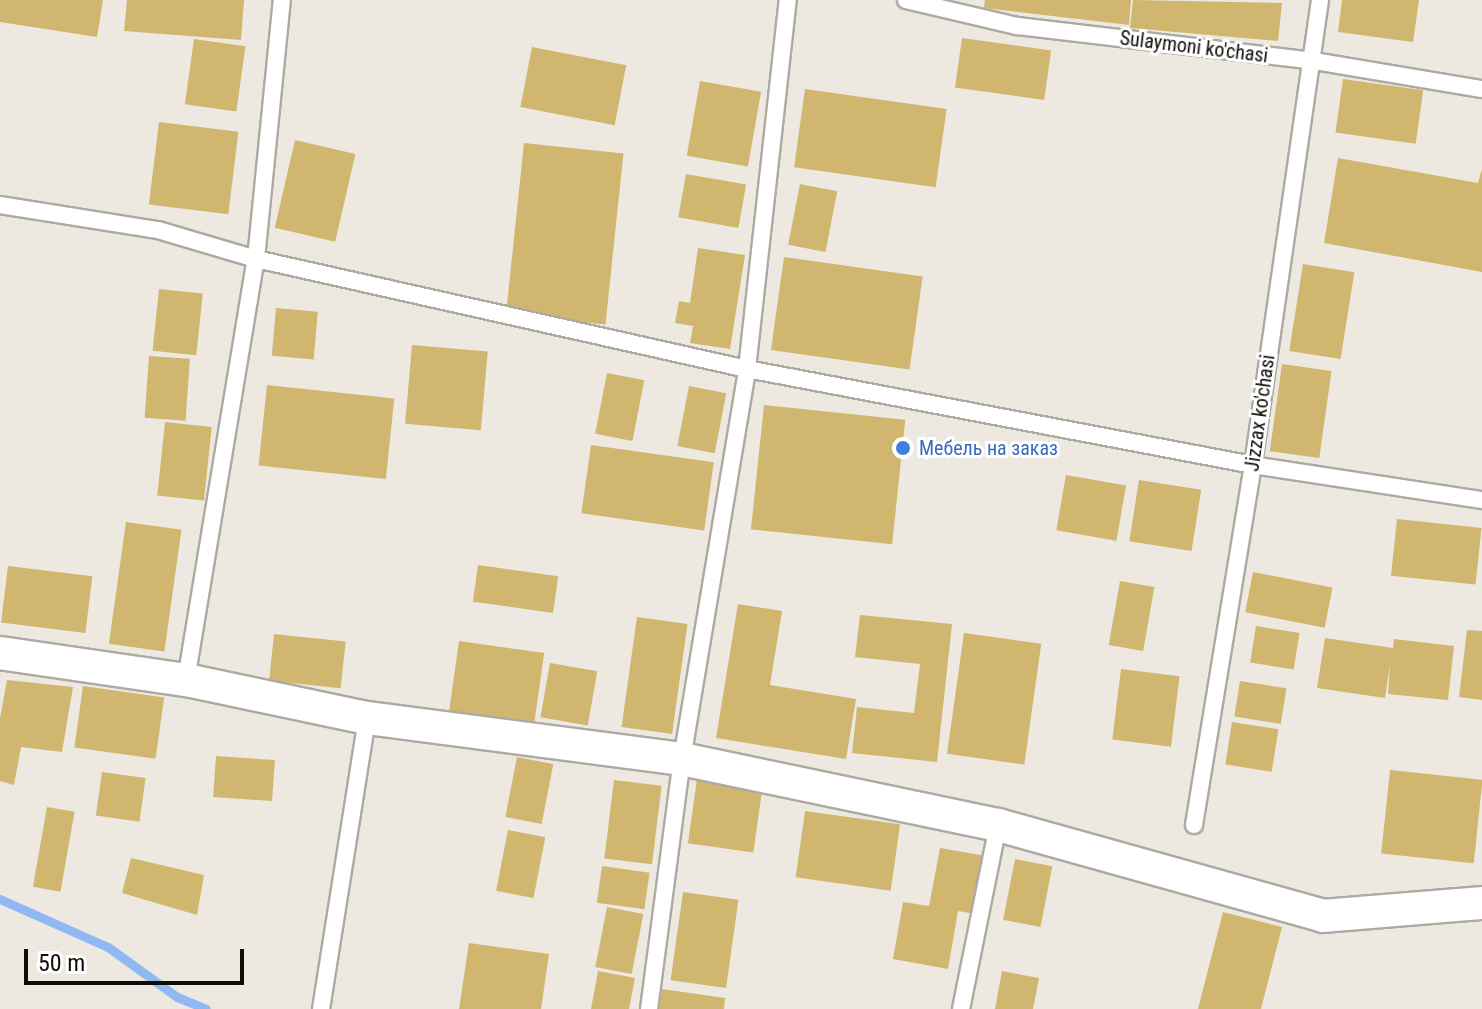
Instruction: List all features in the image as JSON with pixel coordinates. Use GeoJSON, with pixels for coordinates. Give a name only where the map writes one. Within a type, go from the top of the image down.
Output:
{"type":"FeatureCollection","features":[{"type":"Feature","properties":{"kind":"street"},"geometry":{"type":"LineString","coordinates":[[0,653],[186,680],[367,718],[682,759],[998,825],[1323,916],[1482,903]]}},
{"type":"Feature","properties":{"kind":"lane"},"geometry":{"type":"LineString","coordinates":[[186,680],[256,259],[282,0]]}},
{"type":"Feature","properties":{"kind":"lane"},"geometry":{"type":"LineString","coordinates":[[649,1009],[682,759],[747,369],[788,0]]}},
{"type":"Feature","properties":{"kind":"lane","name":"Sulaymoni ko'chasi"},"geometry":{"type":"LineString","coordinates":[[906,0],[1017,26],[1308,60],[1482,89]]}},
{"type":"Feature","properties":{"kind":"lane","name":"Jizzax ko'chasi"},"geometry":{"type":"LineString","coordinates":[[1194,825],[1253,465],[1308,60],[1320,0]]}},
{"type":"Feature","properties":{"kind":"lane"},"geometry":{"type":"LineString","coordinates":[[0,205],[158,230],[256,259],[747,369],[1253,465],[1482,500]]}},
{"type":"Feature","properties":{"kind":"lane"},"geometry":{"type":"LineString","coordinates":[[321,1009],[367,718]]}},
{"type":"Feature","properties":{"kind":"lane"},"geometry":{"type":"LineString","coordinates":[[961,1009],[998,825]]}},
{"type":"Feature","properties":{"kind":"building"},"geometry":{"type":"Polygon","coordinates":[[[0,0],[103,0],[97,37],[0,22],[0,0]]]}},
{"type":"Feature","properties":{"kind":"building"},"geometry":{"type":"Polygon","coordinates":[[[127,0],[244,0],[241,40],[124,31],[127,0]]]}},
{"type":"Feature","properties":{"kind":"building"},"geometry":{"type":"Polygon","coordinates":[[[985,0],[1131,0],[1129,25],[984,8],[985,0]]]}},
{"type":"Feature","properties":{"kind":"building"},"geometry":{"type":"Polygon","coordinates":[[[1133,0],[1282,3],[1278,41],[1130,28],[1133,0]]]}},
{"type":"Feature","properties":{"kind":"building"},"geometry":{"type":"Polygon","coordinates":[[[1342,0],[1419,0],[1413,42],[1338,32],[1342,0]]]}},
{"type":"Feature","properties":{"kind":"building"},"geometry":{"type":"Polygon","coordinates":[[[962,38],[1051,51],[1044,100],[955,88],[962,38]]]}},
{"type":"Feature","properties":{"kind":"building"},"geometry":{"type":"Polygon","coordinates":[[[194,39],[245,46],[236,112],[185,104],[194,39]]]}},
{"type":"Feature","properties":{"kind":"building"},"geometry":{"type":"Polygon","coordinates":[[[532,47],[626,65],[615,125],[520,107],[532,47]]]}},
{"type":"Feature","properties":{"kind":"building"},"geometry":{"type":"Polygon","coordinates":[[[1343,79],[1423,90],[1416,144],[1335,132],[1343,79]]]}},
{"type":"Feature","properties":{"kind":"building"},"geometry":{"type":"Polygon","coordinates":[[[700,81],[761,92],[748,167],[687,156],[700,81]]]}},
{"type":"Feature","properties":{"kind":"building"},"geometry":{"type":"Polygon","coordinates":[[[805,89],[947,109],[936,187],[794,167],[805,89]]]}},
{"type":"Feature","properties":{"kind":"building"},"geometry":{"type":"Polygon","coordinates":[[[159,122],[238,132],[228,214],[149,204],[159,122]]]}},
{"type":"Feature","properties":{"kind":"building"},"geometry":{"type":"Polygon","coordinates":[[[295,140],[355,154],[335,242],[275,228],[295,140]]]}},
{"type":"Feature","properties":{"kind":"building"},"geometry":{"type":"Polygon","coordinates":[[[524,143],[623,153],[605,325],[506,314],[524,143]]]}},
{"type":"Feature","properties":{"kind":"building"},"geometry":{"type":"Polygon","coordinates":[[[1338,158],[1478,183],[1482,169],[1482,272],[1324,243],[1338,158]]]}},
{"type":"Feature","properties":{"kind":"building"},"geometry":{"type":"Polygon","coordinates":[[[686,174],[746,185],[738,228],[678,217],[686,174]]]}},
{"type":"Feature","properties":{"kind":"building"},"geometry":{"type":"Polygon","coordinates":[[[800,184],[837,191],[825,252],[788,245],[800,184]]]}},
{"type":"Feature","properties":{"kind":"building"},"geometry":{"type":"Polygon","coordinates":[[[698,248],[745,255],[730,349],[690,343],[693,326],[675,323],[679,301],[690,303],[698,248]]]}},
{"type":"Feature","properties":{"kind":"building"},"geometry":{"type":"Polygon","coordinates":[[[784,257],[923,276],[910,370],[771,350],[784,257]]]}},
{"type":"Feature","properties":{"kind":"building"},"geometry":{"type":"Polygon","coordinates":[[[1303,264],[1354,272],[1341,359],[1289,351],[1303,264]]]}},
{"type":"Feature","properties":{"kind":"building"},"geometry":{"type":"Polygon","coordinates":[[[159,289],[203,294],[196,355],[153,351],[159,289]]]}},
{"type":"Feature","properties":{"kind":"building"},"geometry":{"type":"Polygon","coordinates":[[[276,308],[318,312],[314,359],[272,356],[276,308]]]}},
{"type":"Feature","properties":{"kind":"building"},"geometry":{"type":"Polygon","coordinates":[[[412,345],[488,352],[481,430],[405,424],[412,345]]]}},
{"type":"Feature","properties":{"kind":"building"},"geometry":{"type":"Polygon","coordinates":[[[149,356],[190,359],[186,421],[145,418],[149,356]]]}},
{"type":"Feature","properties":{"kind":"building"},"geometry":{"type":"Polygon","coordinates":[[[1282,364],[1332,371],[1319,458],[1270,451],[1282,364]]]}},
{"type":"Feature","properties":{"kind":"building"},"geometry":{"type":"Polygon","coordinates":[[[607,373],[644,380],[632,441],[595,434],[607,373]]]}},
{"type":"Feature","properties":{"kind":"building"},"geometry":{"type":"Polygon","coordinates":[[[267,385],[394,398],[386,479],[259,466],[267,385]]]}},
{"type":"Feature","properties":{"kind":"building"},"geometry":{"type":"Polygon","coordinates":[[[689,386],[726,393],[715,453],[677,446],[689,386]]]}},
{"type":"Feature","properties":{"kind":"building"},"geometry":{"type":"Polygon","coordinates":[[[764,405],[905,420],[892,544],[751,529],[764,405]]]}},
{"type":"Feature","properties":{"kind":"building"},"geometry":{"type":"Polygon","coordinates":[[[165,422],[212,427],[204,501],[157,496],[165,422]]]}},
{"type":"Feature","properties":{"kind":"building"},"geometry":{"type":"Polygon","coordinates":[[[591,445],[714,462],[704,531],[581,513],[591,445]]]}},
{"type":"Feature","properties":{"kind":"building"},"geometry":{"type":"Polygon","coordinates":[[[1066,475],[1126,486],[1116,541],[1056,530],[1066,475]]]}},
{"type":"Feature","properties":{"kind":"building"},"geometry":{"type":"Polygon","coordinates":[[[1139,480],[1201,490],[1192,551],[1129,541],[1139,480]]]}},
{"type":"Feature","properties":{"kind":"building"},"geometry":{"type":"Polygon","coordinates":[[[1397,519],[1482,528],[1476,585],[1391,576],[1397,519]]]}},
{"type":"Feature","properties":{"kind":"building"},"geometry":{"type":"Polygon","coordinates":[[[126,522],[181,530],[164,652],[109,644],[126,522]]]}},
{"type":"Feature","properties":{"kind":"building"},"geometry":{"type":"Polygon","coordinates":[[[478,565],[558,576],[553,613],[473,602],[478,565]]]}},
{"type":"Feature","properties":{"kind":"building"},"geometry":{"type":"Polygon","coordinates":[[[8,566],[92,576],[85,633],[1,623],[8,566]]]}},
{"type":"Feature","properties":{"kind":"building"},"geometry":{"type":"Polygon","coordinates":[[[1253,572],[1333,587],[1325,628],[1245,612],[1253,572]]]}},
{"type":"Feature","properties":{"kind":"building"},"geometry":{"type":"Polygon","coordinates":[[[1120,581],[1154,587],[1143,651],[1109,645],[1120,581]]]}},
{"type":"Feature","properties":{"kind":"building"},"geometry":{"type":"Polygon","coordinates":[[[738,604],[782,611],[770,685],[856,699],[846,759],[716,738],[738,604]]]}},
{"type":"Feature","properties":{"kind":"building"},"geometry":{"type":"Polygon","coordinates":[[[860,615],[952,624],[937,762],[852,753],[857,707],[914,713],[920,664],[855,657],[860,615]]]}},
{"type":"Feature","properties":{"kind":"building"},"geometry":{"type":"Polygon","coordinates":[[[637,617],[688,624],[672,734],[622,727],[637,617]]]}},
{"type":"Feature","properties":{"kind":"building"},"geometry":{"type":"Polygon","coordinates":[[[1256,626],[1299,633],[1294,669],[1250,663],[1256,626]]]}},
{"type":"Feature","properties":{"kind":"building"},"geometry":{"type":"Polygon","coordinates":[[[1467,630],[1482,631],[1482,700],[1459,697],[1467,630]]]}},
{"type":"Feature","properties":{"kind":"building"},"geometry":{"type":"Polygon","coordinates":[[[964,633],[1041,644],[1024,765],[947,754],[964,633]]]}},
{"type":"Feature","properties":{"kind":"building"},"geometry":{"type":"Polygon","coordinates":[[[274,634],[346,642],[341,688],[269,681],[274,634]]]}},
{"type":"Feature","properties":{"kind":"building"},"geometry":{"type":"Polygon","coordinates":[[[1325,638],[1393,648],[1394,639],[1454,646],[1448,700],[1388,694],[1390,664],[1385,698],[1317,688],[1325,638]]]}},
{"type":"Feature","properties":{"kind":"building"},"geometry":{"type":"Polygon","coordinates":[[[459,641],[544,653],[534,724],[449,712],[459,641]]]}},
{"type":"Feature","properties":{"kind":"building"},"geometry":{"type":"Polygon","coordinates":[[[550,663],[597,671],[588,725],[540,717],[550,663]]]}},
{"type":"Feature","properties":{"kind":"building"},"geometry":{"type":"Polygon","coordinates":[[[1121,669],[1180,676],[1171,747],[1112,739],[1121,669]]]}},
{"type":"Feature","properties":{"kind":"building"},"geometry":{"type":"Polygon","coordinates":[[[7,680],[73,687],[62,752],[21,747],[14,785],[0,781],[0,718],[7,680]]]}},
{"type":"Feature","properties":{"kind":"building"},"geometry":{"type":"Polygon","coordinates":[[[1240,681],[1286,688],[1281,724],[1234,717],[1240,681]]]}},
{"type":"Feature","properties":{"kind":"building"},"geometry":{"type":"Polygon","coordinates":[[[83,686],[164,697],[156,759],[74,747],[83,686]]]}},
{"type":"Feature","properties":{"kind":"building"},"geometry":{"type":"Polygon","coordinates":[[[1232,722],[1278,729],[1272,772],[1225,764],[1232,722]]]}},
{"type":"Feature","properties":{"kind":"building"},"geometry":{"type":"Polygon","coordinates":[[[216,756],[275,760],[272,801],[213,797],[216,756]]]}},
{"type":"Feature","properties":{"kind":"building"},"geometry":{"type":"Polygon","coordinates":[[[517,757],[553,764],[542,824],[505,817],[517,757]]]}},
{"type":"Feature","properties":{"kind":"building"},"geometry":{"type":"Polygon","coordinates":[[[1390,770],[1482,780],[1474,863],[1381,854],[1390,770]]]}},
{"type":"Feature","properties":{"kind":"building"},"geometry":{"type":"Polygon","coordinates":[[[102,772],[146,778],[139,822],[96,816],[102,772]]]}},
{"type":"Feature","properties":{"kind":"building"},"geometry":{"type":"Polygon","coordinates":[[[697,779],[762,788],[753,853],[688,843],[697,779]]]}},
{"type":"Feature","properties":{"kind":"building"},"geometry":{"type":"Polygon","coordinates":[[[614,780],[662,786],[652,864],[604,858],[614,780]]]}},
{"type":"Feature","properties":{"kind":"building"},"geometry":{"type":"Polygon","coordinates":[[[47,807],[75,812],[61,892],[33,887],[47,807]]]}},
{"type":"Feature","properties":{"kind":"building"},"geometry":{"type":"Polygon","coordinates":[[[805,811],[900,824],[891,891],[796,877],[805,811]]]}},
{"type":"Feature","properties":{"kind":"building"},"geometry":{"type":"Polygon","coordinates":[[[508,830],[545,837],[533,898],[496,891],[508,830]]]}},
{"type":"Feature","properties":{"kind":"building"},"geometry":{"type":"Polygon","coordinates":[[[940,848],[986,856],[975,914],[958,911],[948,969],[893,959],[903,902],[929,906],[940,848]]]}},
{"type":"Feature","properties":{"kind":"building"},"geometry":{"type":"Polygon","coordinates":[[[131,858],[204,875],[197,915],[122,893],[131,858]]]}},
{"type":"Feature","properties":{"kind":"building"},"geometry":{"type":"Polygon","coordinates":[[[1015,859],[1052,866],[1040,927],[1003,920],[1015,859]]]}},
{"type":"Feature","properties":{"kind":"building"},"geometry":{"type":"Polygon","coordinates":[[[602,866],[650,873],[644,909],[597,903],[602,866]]]}},
{"type":"Feature","properties":{"kind":"building"},"geometry":{"type":"Polygon","coordinates":[[[683,892],[738,900],[726,988],[671,980],[683,892]]]}},
{"type":"Feature","properties":{"kind":"building"},"geometry":{"type":"Polygon","coordinates":[[[607,907],[643,914],[632,974],[595,967],[607,907]]]}},
{"type":"Feature","properties":{"kind":"building"},"geometry":{"type":"Polygon","coordinates":[[[1223,912],[1282,927],[1261,1009],[1198,1009],[1223,912]]]}},
{"type":"Feature","properties":{"kind":"building"},"geometry":{"type":"Polygon","coordinates":[[[469,943],[549,954],[541,1009],[459,1009],[469,943]]]}},
{"type":"Feature","properties":{"kind":"building"},"geometry":{"type":"Polygon","coordinates":[[[598,971],[635,978],[629,1009],[591,1009],[598,971]]]}},
{"type":"Feature","properties":{"kind":"building"},"geometry":{"type":"Polygon","coordinates":[[[1002,971],[1039,978],[1033,1009],[995,1009],[1002,971]]]}},
{"type":"Feature","properties":{"kind":"building"},"geometry":{"type":"Polygon","coordinates":[[[662,989],[725,998],[724,1009],[659,1009],[662,989]]]}},
{"type":"Feature","properties":{"kind":"waterway"},"geometry":{"type":"LineString","coordinates":[[0,899],[108,947],[177,997],[206,1009]]}},
{"type":"Feature","properties":{"kind":"place","name":"Мебель на заказ"},"geometry":{"type":"Point","coordinates":[903,448]}}]}
